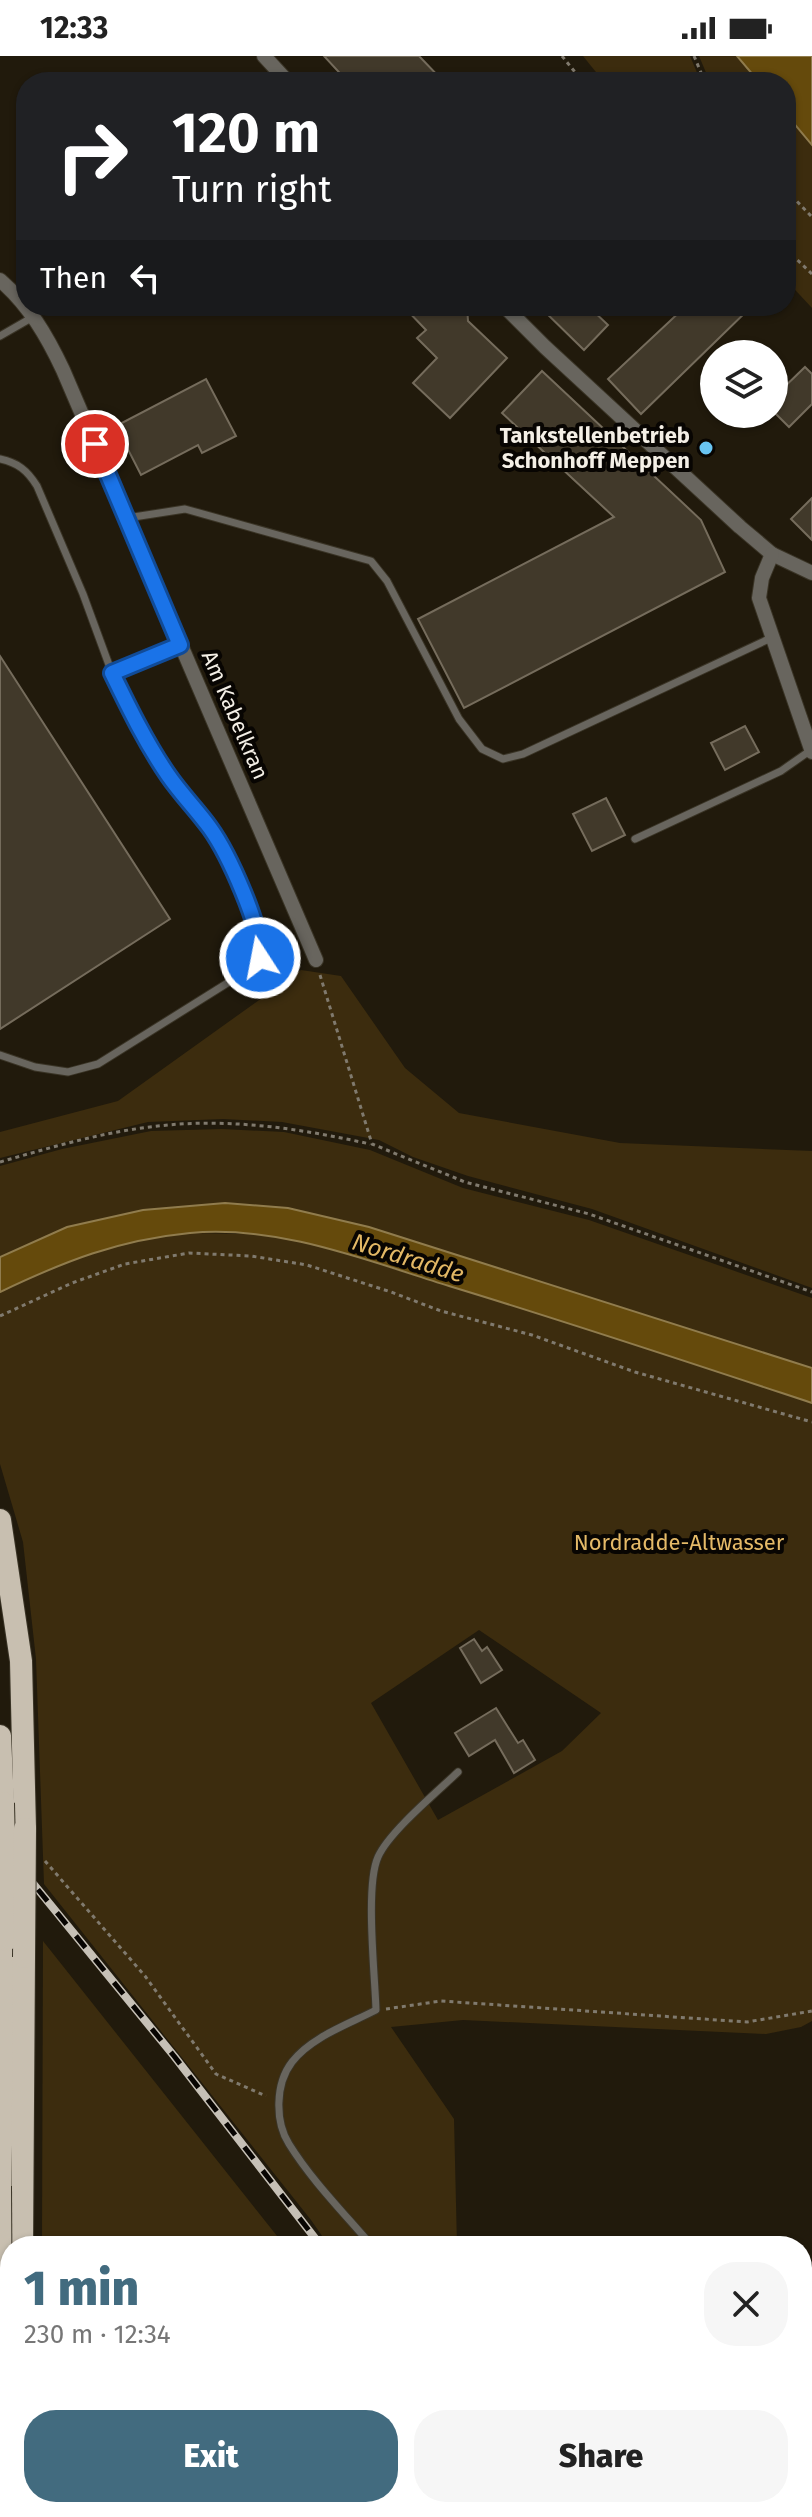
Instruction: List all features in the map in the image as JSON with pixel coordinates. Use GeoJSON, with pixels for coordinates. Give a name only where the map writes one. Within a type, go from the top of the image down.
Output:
{"type":"FeatureCollection","features":[{"type":"Feature","properties":{"kind":"highway"},"geometry":{"type":"LineString","coordinates":[[0,1520],[21,1661],[25,1829],[24,1957],[8,2236]]}},
{"type":"Feature","properties":{"kind":"highway"},"geometry":{"type":"LineString","coordinates":[[0,1736],[11,2189],[20,2236]]}},
{"type":"Feature","properties":{"kind":"street"},"geometry":{"type":"LineString","coordinates":[[264,56],[279,72]]}},
{"type":"Feature","properties":{"kind":"street","name":"Am Kabelkran"},"geometry":{"type":"LineString","coordinates":[[0,280],[16,295]]}},
{"type":"Feature","properties":{"kind":"street","name":"Am Kabelkran"},"geometry":{"type":"LineString","coordinates":[[33,316],[44,330],[63,370],[316,960]]}},
{"type":"Feature","properties":{"kind":"street"},"geometry":{"type":"LineString","coordinates":[[514,316],[772,554],[812,573]]}},
{"type":"Feature","properties":{"kind":"street"},"geometry":{"type":"LineString","coordinates":[[772,554],[762,578],[759,598],[812,751]]}},
{"type":"Feature","properties":{"kind":"lane"},"geometry":{"type":"LineString","coordinates":[[0,336],[33,316]]}},
{"type":"Feature","properties":{"kind":"lane"},"geometry":{"type":"LineString","coordinates":[[0,459],[16,463],[29,473],[37,486],[83,594],[112,673],[139,728],[168,776],[223,847],[261,945],[260,958],[253,967],[98,1064],[68,1072],[35,1067],[0,1055]]}},
{"type":"Feature","properties":{"kind":"lane"},"geometry":{"type":"LineString","coordinates":[[126,518],[185,509],[371,561],[387,581],[459,719],[482,749],[503,759],[523,754],[771,638]]}},
{"type":"Feature","properties":{"kind":"lane"},"geometry":{"type":"LineString","coordinates":[[112,673],[180,645]]}},
{"type":"Feature","properties":{"kind":"lane"},"geometry":{"type":"LineString","coordinates":[[635,839],[781,771],[812,751]]}},
{"type":"Feature","properties":{"kind":"lane"},"geometry":{"type":"LineString","coordinates":[[364,2236],[288,2142],[278,2101],[282,2081],[293,2061],[320,2039],[376,2010],[371,1898],[378,1857],[405,1822],[458,1772]]}},
{"type":"Feature","properties":{"kind":"path"},"geometry":{"type":"LineString","coordinates":[[562,56],[575,72]]}},
{"type":"Feature","properties":{"kind":"path"},"geometry":{"type":"LineString","coordinates":[[796,200],[812,217]]}},
{"type":"Feature","properties":{"kind":"path"},"geometry":{"type":"LineString","coordinates":[[796,259],[812,274]]}},
{"type":"Feature","properties":{"kind":"path"},"geometry":{"type":"LineString","coordinates":[[316,960],[372,1144]]}},
{"type":"Feature","properties":{"kind":"path"},"geometry":{"type":"LineString","coordinates":[[0,1162],[61,1145],[150,1127],[223,1124],[282,1127],[372,1144],[465,1182],[589,1214],[812,1292]]}},
{"type":"Feature","properties":{"kind":"path"},"geometry":{"type":"LineString","coordinates":[[0,1316],[72,1283],[125,1264],[189,1253],[251,1256],[307,1265],[441,1311],[532,1335],[635,1372],[812,1422]]}},
{"type":"Feature","properties":{"kind":"path"},"geometry":{"type":"LineString","coordinates":[[36,1851],[145,1976],[216,2074],[278,2101]]}},
{"type":"Feature","properties":{"kind":"path"},"geometry":{"type":"LineString","coordinates":[[376,2010],[441,2001],[747,2022],[812,2011]]}},
{"type":"Feature","properties":{"kind":"green space"},"geometry":{"type":"Polygon","coordinates":[[[583,56],[690,56],[697,72],[596,72],[583,56]]]}},
{"type":"Feature","properties":{"kind":"green space"},"geometry":{"type":"Polygon","coordinates":[[[699,56],[737,56],[751,72],[706,72],[699,56]]]}},
{"type":"Feature","properties":{"kind":"green space"},"geometry":{"type":"Polygon","coordinates":[[[796,126],[812,145],[812,308],[796,291],[796,126]]]}},
{"type":"Feature","properties":{"kind":"green space"},"geometry":{"type":"Polygon","coordinates":[[[301,970],[341,976],[405,1068],[459,1113],[620,1143],[812,1151],[812,1288],[592,1209],[468,1176],[413,1157],[379,1140],[282,1122],[223,1119],[148,1122],[0,1158],[0,1132],[118,1101],[301,970]]]}},
{"type":"Feature","properties":{"kind":"green space"},"geometry":{"type":"Polygon","coordinates":[[[222,1129],[284,1132],[370,1150],[463,1188],[589,1220],[812,1298],[812,1368],[369,1227],[288,1208],[225,1203],[143,1210],[67,1227],[0,1257],[0,1166],[62,1149],[151,1131],[222,1129]]]}},
{"type":"Feature","properties":{"kind":"green space","name":"Nordradde-Altwasser"},"geometry":{"type":"Polygon","coordinates":[[[192,1233],[250,1234],[302,1241],[538,1313],[812,1403],[812,2021],[801,2027],[766,2034],[463,2020],[391,2027],[454,2119],[457,2236],[322,2236],[44,1884],[36,1659],[23,1542],[0,1464],[0,1292],[65,1261],[128,1242],[192,1233]],[[479,1630],[371,1703],[438,1820],[562,1751],[601,1713],[479,1630]]]}},
{"type":"Feature","properties":{"kind":"green space"},"geometry":{"type":"Polygon","coordinates":[[[43,1941],[277,2236],[42,2236],[43,1941]]]}},
{"type":"Feature","properties":{"kind":"water"},"geometry":{"type":"Polygon","coordinates":[[[737,56],[812,56],[812,145],[796,126],[796,72],[751,72],[737,56]]]}},
{"type":"Feature","properties":{"kind":"water","name":"Nordradde"},"geometry":{"type":"Polygon","coordinates":[[[225,1203],[288,1208],[369,1227],[812,1368],[812,1403],[354,1256],[256,1234],[190,1233],[139,1241],[70,1262],[0,1292],[0,1257],[67,1227],[143,1210],[225,1203]]]}},
{"type":"Feature","properties":{"kind":"building"},"geometry":{"type":"Polygon","coordinates":[[[324,56],[419,56],[434,72],[339,72],[324,56]]]}},
{"type":"Feature","properties":{"kind":"building"},"geometry":{"type":"Polygon","coordinates":[[[413,316],[468,316],[468,321],[507,358],[450,418],[413,383],[437,358],[417,338],[426,330],[413,316]]]}},
{"type":"Feature","properties":{"kind":"building"},"geometry":{"type":"Polygon","coordinates":[[[549,316],[599,316],[608,325],[584,350],[549,316]]]}},
{"type":"Feature","properties":{"kind":"building"},"geometry":{"type":"Polygon","coordinates":[[[675,316],[742,316],[717,340],[700,340],[700,357],[641,414],[608,379],[675,316]]]}},
{"type":"Feature","properties":{"kind":"building"},"geometry":{"type":"Polygon","coordinates":[[[805,367],[812,374],[812,404],[789,427],[788,426],[788,383],[805,367]]]}},
{"type":"Feature","properties":{"kind":"building"},"geometry":{"type":"Polygon","coordinates":[[[542,371],[701,520],[725,572],[464,708],[418,619],[614,517],[502,413],[542,371]]]}},
{"type":"Feature","properties":{"kind":"building"},"geometry":{"type":"Polygon","coordinates":[[[206,379],[236,436],[202,453],[198,445],[141,475],[116,426],[206,379]]]}},
{"type":"Feature","properties":{"kind":"building"},"geometry":{"type":"Polygon","coordinates":[[[812,498],[812,540],[791,519],[812,498]]]}},
{"type":"Feature","properties":{"kind":"building"},"geometry":{"type":"Polygon","coordinates":[[[0,656],[170,919],[0,1029],[0,656]]]}},
{"type":"Feature","properties":{"kind":"building"},"geometry":{"type":"Polygon","coordinates":[[[745,726],[759,752],[725,770],[711,743],[745,726]]]}},
{"type":"Feature","properties":{"kind":"building"},"geometry":{"type":"Polygon","coordinates":[[[606,798],[625,835],[592,851],[573,814],[606,798]]]}},
{"type":"Feature","properties":{"kind":"building"},"geometry":{"type":"Polygon","coordinates":[[[474,1639],[482,1651],[487,1647],[502,1670],[481,1683],[460,1648],[474,1639]]]}},
{"type":"Feature","properties":{"kind":"building"},"geometry":{"type":"Polygon","coordinates":[[[496,1708],[518,1743],[523,1740],[535,1760],[514,1773],[495,1740],[469,1756],[455,1733],[496,1708]]]}},
{"type":"Feature","properties":{"kind":"railway"},"geometry":{"type":"LineString","coordinates":[[0,1843],[174,2056],[313,2236]]}},
{"type":"Feature","properties":{"kind":"place","name":"Tankstellenbetrieb Schonhoff Meppen"},"geometry":{"type":"Point","coordinates":[706,448]}},
{"type":"Feature","properties":{"kind":"route"},"geometry":{"type":"LineString","coordinates":[[95,444],[180,645],[112,673],[139,728],[168,776],[223,847],[261,945],[260,958]]}}]}
